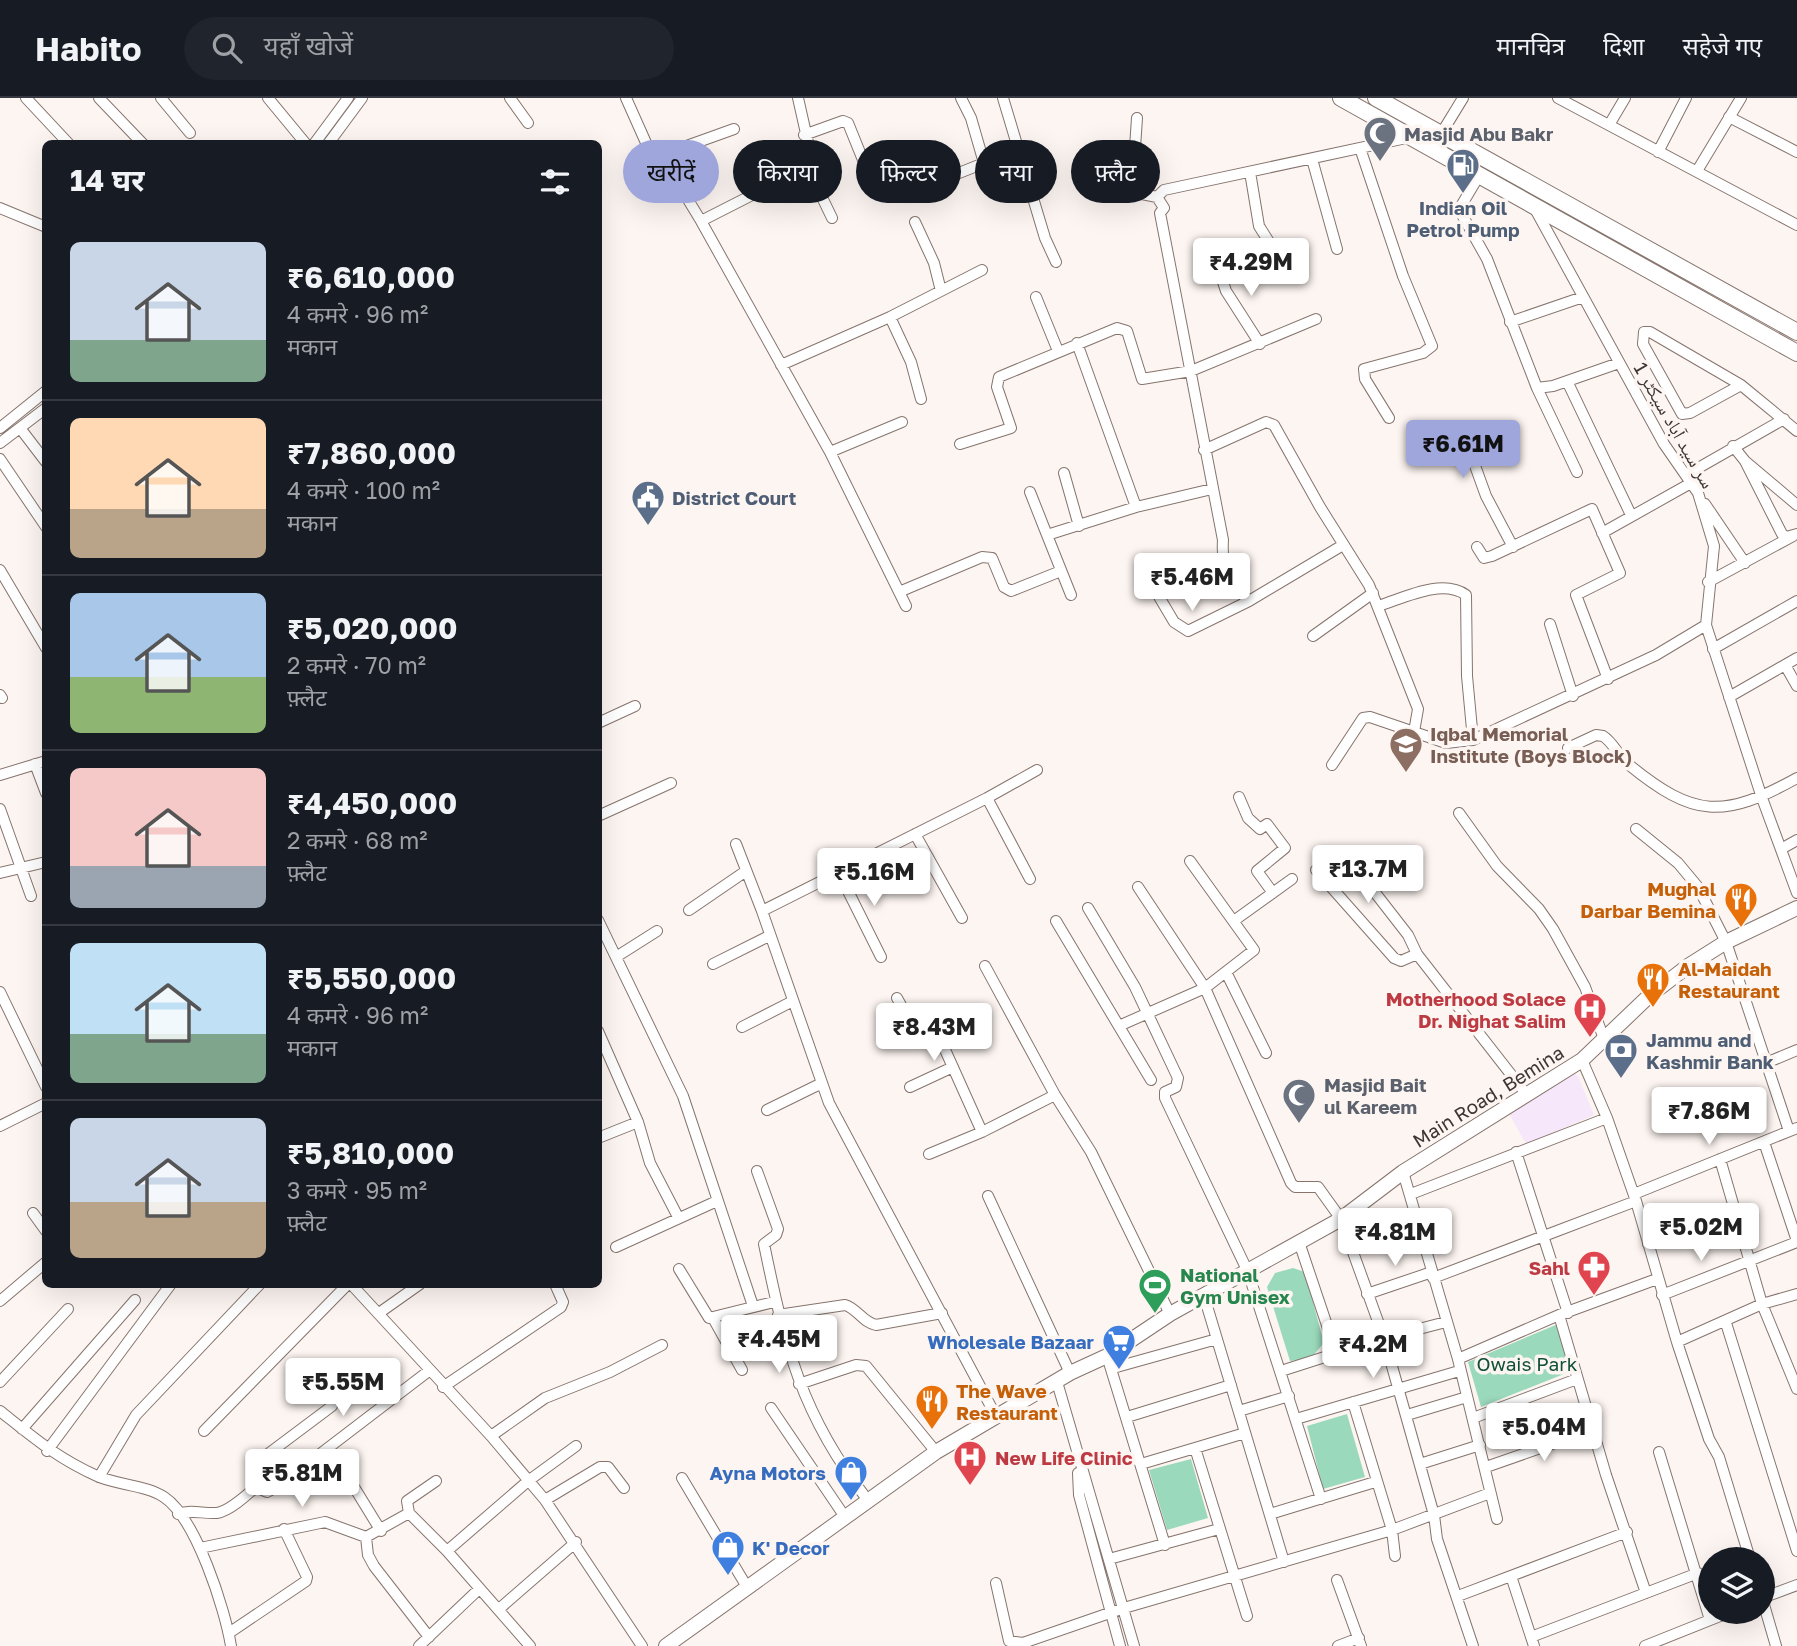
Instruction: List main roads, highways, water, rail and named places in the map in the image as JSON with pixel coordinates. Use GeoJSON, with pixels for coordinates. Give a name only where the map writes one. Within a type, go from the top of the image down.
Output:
{"type":"FeatureCollection","features":[{"type":"Feature","properties":{"kind":"highway"},"geometry":{"type":"LineString","coordinates":[[1341,98],[1797,352]]}},
{"type":"Feature","properties":{"kind":"highway"},"geometry":{"type":"LineString","coordinates":[[1376,98],[1797,332]]}},
{"type":"Feature","properties":{"kind":"main road","name":"Main Road, Bemina"},"geometry":{"type":"LineString","coordinates":[[666,1646],[936,1452],[1070,1373],[1110,1362],[1170,1314],[1300,1245],[1341,1219],[1403,1172],[1582,1060],[1670,979],[1726,942],[1797,908]]}},
{"type":"Feature","properties":{"kind":"place","name":"Masjid Abu Bakr"},"geometry":{"type":"Point","coordinates":[1380,163]}},
{"type":"Feature","properties":{"kind":"place","name":"Indian Oil Petrol Pump"},"geometry":{"type":"Point","coordinates":[1463,195]}},
{"type":"Feature","properties":{"kind":"place","name":"District Court"},"geometry":{"type":"Point","coordinates":[648,527]}},
{"type":"Feature","properties":{"kind":"place","name":"Iqbal Memorial Institute (Boys Block)"},"geometry":{"type":"Point","coordinates":[1406,774]}},
{"type":"Feature","properties":{"kind":"place","name":"Mughal Darbar Bemina"},"geometry":{"type":"Point","coordinates":[1741,929]}},
{"type":"Feature","properties":{"kind":"place","name":"Al-Maidah Restaurant"},"geometry":{"type":"Point","coordinates":[1653,1009]}},
{"type":"Feature","properties":{"kind":"place","name":"Motherhood Solace Dr. Nighat Salim"},"geometry":{"type":"Point","coordinates":[1590,1039]}},
{"type":"Feature","properties":{"kind":"place","name":"Jammu and Kashmir Bank"},"geometry":{"type":"Point","coordinates":[1621,1080]}},
{"type":"Feature","properties":{"kind":"place","name":"Masjid Bait ul Kareem"},"geometry":{"type":"Point","coordinates":[1299,1125]}},
{"type":"Feature","properties":{"kind":"place","name":"Sahl"},"geometry":{"type":"Point","coordinates":[1594,1297]}},
{"type":"Feature","properties":{"kind":"place","name":"National Gym Unisex"},"geometry":{"type":"Point","coordinates":[1155,1315]}},
{"type":"Feature","properties":{"kind":"place","name":"Wholesale Bazaar"},"geometry":{"type":"Point","coordinates":[1119,1371]}},
{"type":"Feature","properties":{"kind":"place","name":"The Wave Restaurant"},"geometry":{"type":"Point","coordinates":[932,1431]}},
{"type":"Feature","properties":{"kind":"place","name":"New Life Clinic"},"geometry":{"type":"Point","coordinates":[970,1487]}},
{"type":"Feature","properties":{"kind":"place","name":"Ayna Motors"},"geometry":{"type":"Point","coordinates":[851,1502]}},
{"type":"Feature","properties":{"kind":"place","name":"K' Decor"},"geometry":{"type":"Point","coordinates":[728,1577]}},
{"type":"Feature","properties":{"kind":"park label","name":"Owais Park"},"geometry":{"type":"Point","coordinates":[1527,1363]}}]}
